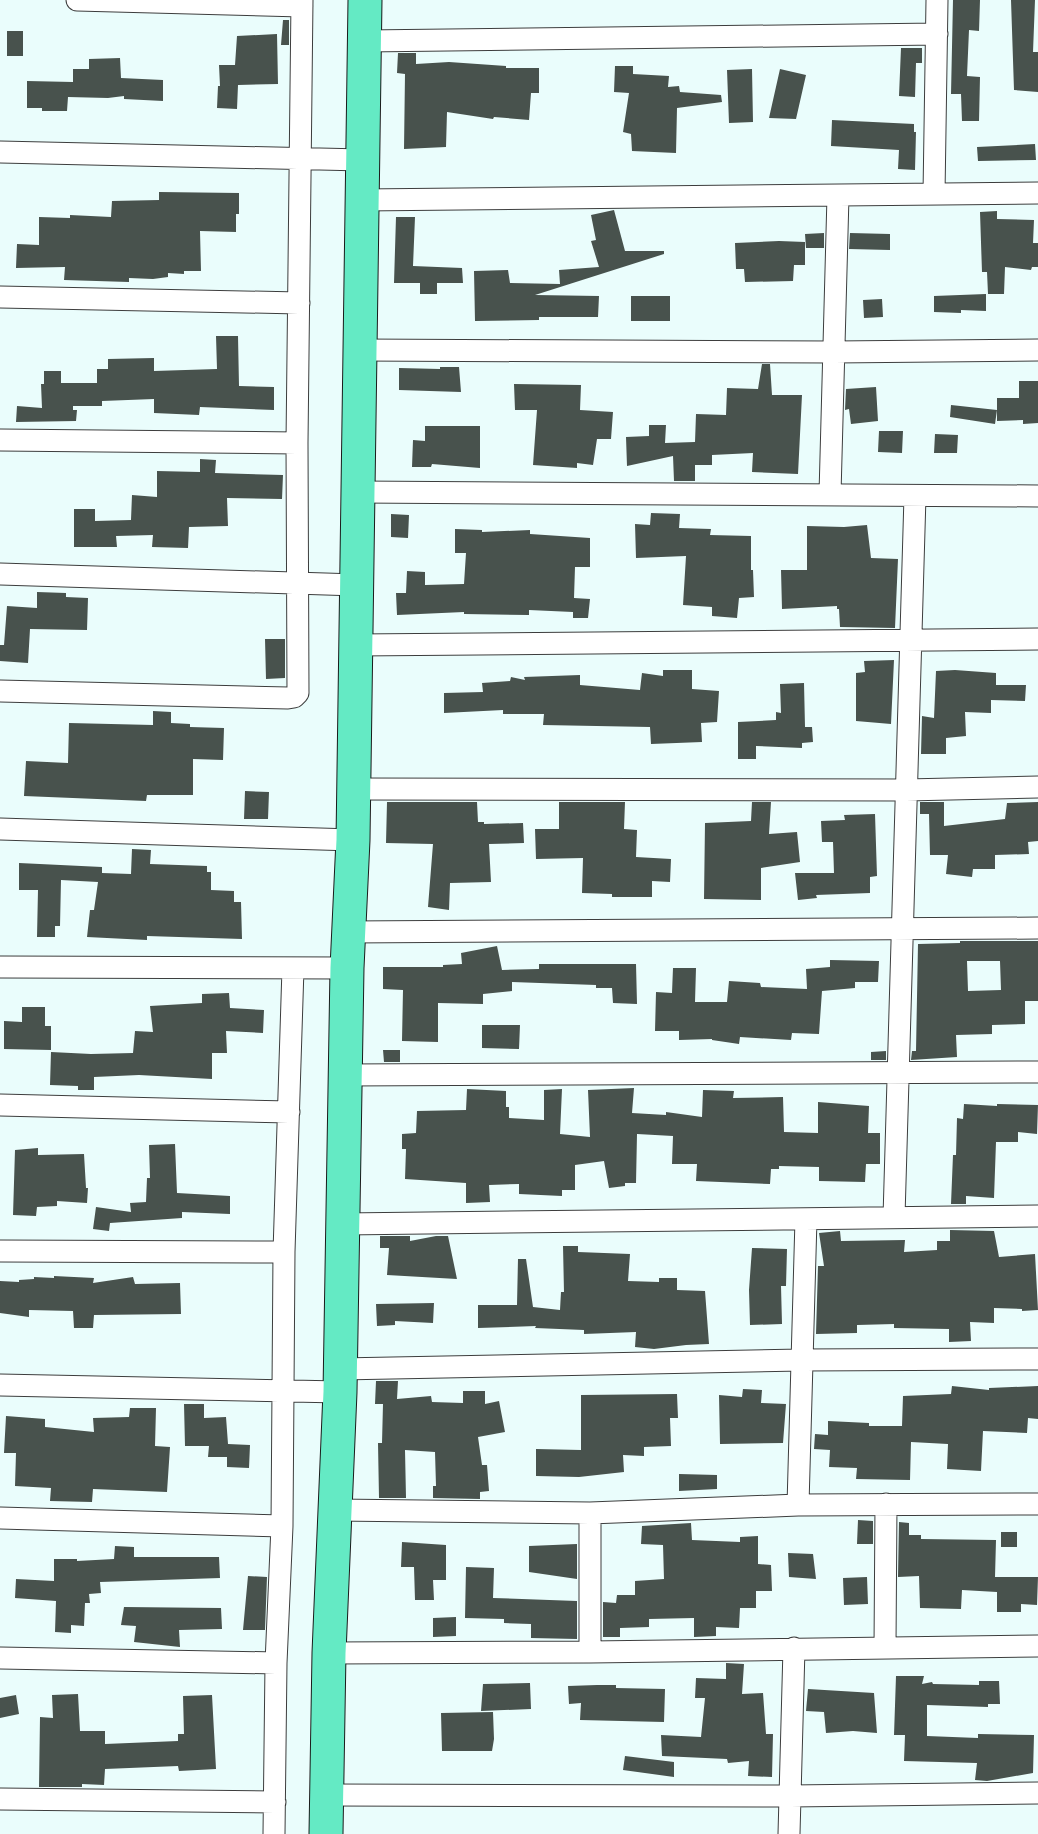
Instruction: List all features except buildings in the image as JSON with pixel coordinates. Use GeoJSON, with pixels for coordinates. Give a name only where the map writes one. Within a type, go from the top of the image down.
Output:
{"type":"FeatureCollection","features":[{"type":"Feature","properties":{"kind":"highway"},"geometry":{"type":"LineString","coordinates":[[326,1834],[329,1653],[340,1380],[347,968],[353,840],[365,0]]}},
{"type":"Feature","properties":{"kind":"street"},"geometry":{"type":"LineString","coordinates":[[0,691],[294,697],[298,693],[297,443],[302,3],[77,0]]}},
{"type":"Feature","properties":{"kind":"street"},"geometry":{"type":"LineString","coordinates":[[934,194],[937,0]]}},
{"type":"Feature","properties":{"kind":"street"},"geometry":{"type":"LineString","coordinates":[[365,41],[937,34]]}},
{"type":"Feature","properties":{"kind":"street"},"geometry":{"type":"LineString","coordinates":[[0,152],[363,160]]}},
{"type":"Feature","properties":{"kind":"street"},"geometry":{"type":"LineString","coordinates":[[362,200],[1038,193]]}},
{"type":"Feature","properties":{"kind":"street"},"geometry":{"type":"LineString","coordinates":[[830,494],[838,196]]}},
{"type":"Feature","properties":{"kind":"street"},"geometry":{"type":"LineString","coordinates":[[0,297],[299,303]]}},
{"type":"Feature","properties":{"kind":"street"},"geometry":{"type":"LineString","coordinates":[[360,350],[834,352],[1038,350]]}},
{"type":"Feature","properties":{"kind":"street"},"geometry":{"type":"LineString","coordinates":[[0,440],[297,443]]}},
{"type":"Feature","properties":{"kind":"street"},"geometry":{"type":"LineString","coordinates":[[358,492],[1038,496]]}},
{"type":"Feature","properties":{"kind":"street"},"geometry":{"type":"LineString","coordinates":[[894,1217],[915,496]]}},
{"type":"Feature","properties":{"kind":"street"},"geometry":{"type":"LineString","coordinates":[[0,574],[357,585]]}},
{"type":"Feature","properties":{"kind":"street"},"geometry":{"type":"LineString","coordinates":[[356,645],[1038,639]]}},
{"type":"Feature","properties":{"kind":"street"},"geometry":{"type":"LineString","coordinates":[[354,789],[906,790],[1038,787]]}},
{"type":"Feature","properties":{"kind":"street"},"geometry":{"type":"LineString","coordinates":[[0,829],[353,840]]}},
{"type":"Feature","properties":{"kind":"street"},"geometry":{"type":"LineString","coordinates":[[348,932],[1038,928]]}},
{"type":"Feature","properties":{"kind":"street"},"geometry":{"type":"LineString","coordinates":[[0,967],[347,968]]}},
{"type":"Feature","properties":{"kind":"street"},"geometry":{"type":"LineString","coordinates":[[274,1834],[276,1663],[282,1526],[284,1251],[293,968]]}},
{"type":"Feature","properties":{"kind":"street"},"geometry":{"type":"LineString","coordinates":[[345,1075],[1038,1072]]}},
{"type":"Feature","properties":{"kind":"street"},"geometry":{"type":"LineString","coordinates":[[0,1105],[289,1112]]}},
{"type":"Feature","properties":{"kind":"street"},"geometry":{"type":"LineString","coordinates":[[343,1224],[1038,1216]]}},
{"type":"Feature","properties":{"kind":"street"},"geometry":{"type":"LineString","coordinates":[[798,1505],[806,1219]]}},
{"type":"Feature","properties":{"kind":"street"},"geometry":{"type":"LineString","coordinates":[[0,1251],[284,1251]]}},
{"type":"Feature","properties":{"kind":"street"},"geometry":{"type":"LineString","coordinates":[[0,1385],[284,1390],[340,1380],[801,1360],[1038,1359]]}},
{"type":"Feature","properties":{"kind":"street"},"geometry":{"type":"LineString","coordinates":[[885,1504],[885,1647]]}},
{"type":"Feature","properties":{"kind":"street"},"geometry":{"type":"LineString","coordinates":[[335,1510],[590,1513],[798,1505],[1038,1504]]}},
{"type":"Feature","properties":{"kind":"street"},"geometry":{"type":"LineString","coordinates":[[590,1513],[590,1652]]}},
{"type":"Feature","properties":{"kind":"street"},"geometry":{"type":"LineString","coordinates":[[0,1518],[282,1526]]}},
{"type":"Feature","properties":{"kind":"street"},"geometry":{"type":"LineString","coordinates":[[329,1653],[1038,1646]]}},
{"type":"Feature","properties":{"kind":"street"},"geometry":{"type":"LineString","coordinates":[[789,1834],[794,1648]]}},
{"type":"Feature","properties":{"kind":"street"},"geometry":{"type":"LineString","coordinates":[[0,1658],[276,1663]]}},
{"type":"Feature","properties":{"kind":"street"},"geometry":{"type":"LineString","coordinates":[[327,1796],[790,1796],[1038,1793]]}},
{"type":"Feature","properties":{"kind":"street"},"geometry":{"type":"LineString","coordinates":[[0,1799],[275,1802]]}}]}
